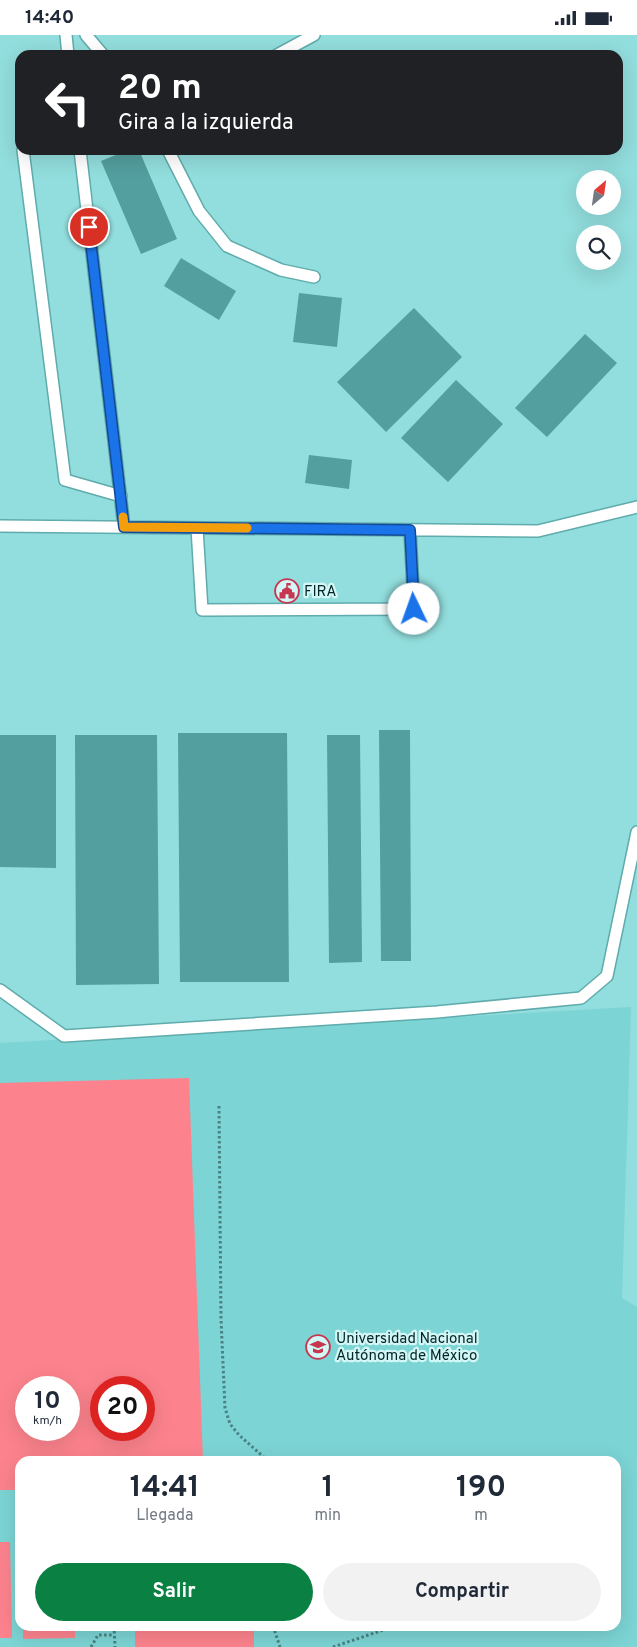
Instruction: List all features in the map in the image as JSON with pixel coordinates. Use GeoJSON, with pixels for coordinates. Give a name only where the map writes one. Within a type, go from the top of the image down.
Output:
{"type":"FeatureCollection","features":[{"type":"Feature","properties":{"kind":"lane"},"geometry":{"type":"LineString","coordinates":[[66,35],[68,50]]}},
{"type":"Feature","properties":{"kind":"lane"},"geometry":{"type":"LineString","coordinates":[[86,35],[99,50]]}},
{"type":"Feature","properties":{"kind":"lane"},"geometry":{"type":"LineString","coordinates":[[286,50],[314,35]]}},
{"type":"Feature","properties":{"kind":"lane"},"geometry":{"type":"LineString","coordinates":[[25,155],[65,480],[121,496]]}},
{"type":"Feature","properties":{"kind":"lane"},"geometry":{"type":"LineString","coordinates":[[81,155],[124,527]]}},
{"type":"Feature","properties":{"kind":"lane"},"geometry":{"type":"LineString","coordinates":[[171,155],[199,211],[227,246],[282,270],[314,277]]}},
{"type":"Feature","properties":{"kind":"lane"},"geometry":{"type":"LineString","coordinates":[[0,526],[538,531],[637,507]]}},
{"type":"Feature","properties":{"kind":"lane"},"geometry":{"type":"LineString","coordinates":[[197,528],[202,610],[414,609],[410,530]]}},
{"type":"Feature","properties":{"kind":"lane"},"geometry":{"type":"LineString","coordinates":[[0,990],[64,1036],[437,1012],[581,998],[607,975],[637,832]]}},
{"type":"Feature","properties":{"kind":"path"},"geometry":{"type":"LineString","coordinates":[[219,1107],[221,1319],[225,1409],[230,1424],[239,1435],[262,1456]]}},
{"type":"Feature","properties":{"kind":"path"},"geometry":{"type":"LineString","coordinates":[[114,1631],[115,1647]]}},
{"type":"Feature","properties":{"kind":"path"},"geometry":{"type":"LineString","coordinates":[[275,1631],[280,1647]]}},
{"type":"Feature","properties":{"kind":"path"},"geometry":{"type":"LineString","coordinates":[[333,1647],[380,1631]]}},
{"type":"Feature","properties":{"kind":"path"},"geometry":{"type":"LineString","coordinates":[[92,1647],[98,1635],[114,1635]]}},
{"type":"Feature","properties":{"kind":"shaded area","name":"Universidad Nacional Autónoma de México"},"geometry":{"type":"Polygon","coordinates":[[[631,1007],[622,1298],[637,1307],[637,1647],[0,1647],[0,1043],[631,1007]]]}},
{"type":"Feature","properties":{"kind":"shaded area"},"geometry":{"type":"Polygon","coordinates":[[[189,1078],[203,1456],[15,1456],[15,1490],[0,1490],[0,1083],[189,1078]]]}},
{"type":"Feature","properties":{"kind":"shaded area"},"geometry":{"type":"Polygon","coordinates":[[[0,1542],[10,1542],[12,1638],[0,1638],[0,1542]]]}},
{"type":"Feature","properties":{"kind":"shaded area"},"geometry":{"type":"Polygon","coordinates":[[[23,1631],[75,1631],[75,1638],[23,1639],[23,1631]]]}},
{"type":"Feature","properties":{"kind":"shaded area"},"geometry":{"type":"Polygon","coordinates":[[[135,1631],[254,1631],[254,1647],[135,1647],[135,1631]]]}},
{"type":"Feature","properties":{"kind":"building"},"geometry":{"type":"Polygon","coordinates":[[[116,155],[141,155],[177,239],[141,254],[101,161],[116,155]]]}},
{"type":"Feature","properties":{"kind":"building"},"geometry":{"type":"Polygon","coordinates":[[[181,258],[236,291],[219,320],[164,286],[181,258]]]}},
{"type":"Feature","properties":{"kind":"building"},"geometry":{"type":"Polygon","coordinates":[[[299,293],[342,298],[337,347],[293,342],[299,293]]]}},
{"type":"Feature","properties":{"kind":"building"},"geometry":{"type":"Polygon","coordinates":[[[414,308],[462,357],[386,432],[337,382],[414,308]]]}},
{"type":"Feature","properties":{"kind":"building"},"geometry":{"type":"Polygon","coordinates":[[[585,334],[617,363],[547,437],[515,408],[585,334]]]}},
{"type":"Feature","properties":{"kind":"building"},"geometry":{"type":"Polygon","coordinates":[[[456,380],[503,424],[448,482],[401,438],[456,380]]]}},
{"type":"Feature","properties":{"kind":"building"},"geometry":{"type":"Polygon","coordinates":[[[309,455],[352,460],[349,489],[305,483],[309,455]]]}},
{"type":"Feature","properties":{"kind":"building"},"geometry":{"type":"Polygon","coordinates":[[[379,730],[410,730],[411,961],[381,961],[379,730]]]}},
{"type":"Feature","properties":{"kind":"building"},"geometry":{"type":"Polygon","coordinates":[[[178,733],[287,733],[289,982],[180,982],[178,733]]]}},
{"type":"Feature","properties":{"kind":"building"},"geometry":{"type":"Polygon","coordinates":[[[0,735],[56,735],[56,868],[0,867],[0,735]]]}},
{"type":"Feature","properties":{"kind":"building"},"geometry":{"type":"Polygon","coordinates":[[[75,735],[157,735],[159,984],[76,985],[75,735]]]}},
{"type":"Feature","properties":{"kind":"building"},"geometry":{"type":"Polygon","coordinates":[[[327,735],[360,735],[362,962],[329,963],[327,735]]]}},
{"type":"Feature","properties":{"kind":"slow traffic"},"geometry":{"type":"LineString","coordinates":[[123,517],[124,527],[247,528]]}},
{"type":"Feature","properties":{"kind":"place","name":"FIRA"},"geometry":{"type":"Point","coordinates":[287,591]}},
{"type":"Feature","properties":{"kind":"place","name":"Universidad Nacional Autónoma de México"},"geometry":{"type":"Point","coordinates":[318,1347]}},
{"type":"Feature","properties":{"kind":"route"},"geometry":{"type":"LineString","coordinates":[[89,227],[124,527],[410,530],[414,609]]}}]}
